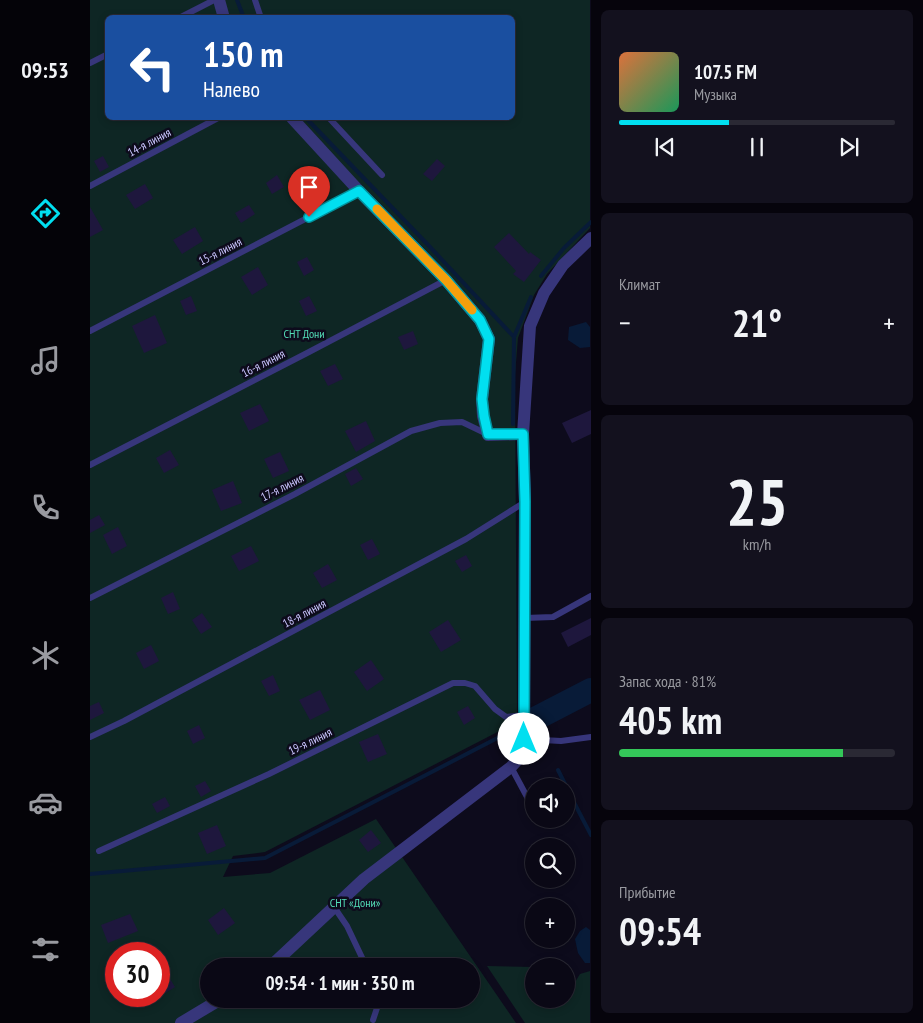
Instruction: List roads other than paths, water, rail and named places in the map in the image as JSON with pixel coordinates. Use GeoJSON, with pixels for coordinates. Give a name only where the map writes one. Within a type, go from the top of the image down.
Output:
{"type":"FeatureCollection","features":[{"type":"Feature","properties":{"kind":"street"},"geometry":{"type":"LineString","coordinates":[[219,0],[223,15]]}},
{"type":"Feature","properties":{"kind":"street"},"geometry":{"type":"LineString","coordinates":[[294,120],[359,191],[446,280],[480,320],[489,339],[482,399],[488,434],[523,434]]}},
{"type":"Feature","properties":{"kind":"street"},"geometry":{"type":"LineString","coordinates":[[280,958],[364,879],[511,766],[522,755],[524,739],[525,502],[523,434],[530,326],[544,293],[563,265],[590,238]]}},
{"type":"Feature","properties":{"kind":"street"},"geometry":{"type":"LineString","coordinates":[[182,1023],[206,1008]]}},
{"type":"Feature","properties":{"kind":"lane"},"geometry":{"type":"LineString","coordinates":[[186,15],[214,0]]}},
{"type":"Feature","properties":{"kind":"lane"},"geometry":{"type":"LineString","coordinates":[[255,0],[260,15]]}},
{"type":"Feature","properties":{"kind":"lane"},"geometry":{"type":"LineString","coordinates":[[90,63],[105,56]]}},
{"type":"Feature","properties":{"kind":"lane","name":"14-я линия"},"geometry":{"type":"LineString","coordinates":[[90,186],[214,120]]}},
{"type":"Feature","properties":{"kind":"lane"},"geometry":{"type":"LineString","coordinates":[[331,120],[382,175]]}},
{"type":"Feature","properties":{"kind":"lane","name":"15-я линия"},"geometry":{"type":"LineString","coordinates":[[90,331],[359,191]]}},
{"type":"Feature","properties":{"kind":"lane","name":"16-я линия"},"geometry":{"type":"LineString","coordinates":[[90,464],[446,280]]}},
{"type":"Feature","properties":{"kind":"lane","name":"17-я линия"},"geometry":{"type":"LineString","coordinates":[[90,598],[295,494],[411,431],[440,423],[462,422],[488,434]]}},
{"type":"Feature","properties":{"kind":"lane","name":"18-я линия"},"geometry":{"type":"LineString","coordinates":[[90,737],[124,721],[466,539],[525,502]]}},
{"type":"Feature","properties":{"kind":"lane"},"geometry":{"type":"LineString","coordinates":[[524,618],[553,617],[590,596]]}},
{"type":"Feature","properties":{"kind":"lane","name":"19-я линия"},"geometry":{"type":"LineString","coordinates":[[99,851],[269,774],[453,684],[465,683],[475,686],[495,709],[506,717],[524,715]]}},
{"type":"Feature","properties":{"kind":"lane"},"geometry":{"type":"LineString","coordinates":[[524,739],[562,741],[590,737]]}},
{"type":"Feature","properties":{"kind":"lane"},"geometry":{"type":"LineString","coordinates":[[511,766],[525,793]]}},
{"type":"Feature","properties":{"kind":"lane"},"geometry":{"type":"LineString","coordinates":[[334,907],[347,926],[362,958]]}},
{"type":"Feature","properties":{"kind":"lane"},"geometry":{"type":"LineString","coordinates":[[373,1020],[377,1008]]}},
{"type":"Feature","properties":{"kind":"water"},"geometry":{"type":"Polygon","coordinates":[[[586,322],[590,327],[590,347],[580,348],[568,340],[569,327],[586,322]]]}},
{"type":"Feature","properties":{"kind":"water"},"geometry":{"type":"Polygon","coordinates":[[[586,927],[590,930],[590,963],[585,963],[578,953],[575,939],[580,931],[586,927]]]}},
{"type":"Feature","properties":{"kind":"waterway"},"geometry":{"type":"LineString","coordinates":[[237,0],[243,15]]}},
{"type":"Feature","properties":{"kind":"waterway"},"geometry":{"type":"LineString","coordinates":[[308,120],[514,337]]}},
{"type":"Feature","properties":{"kind":"waterway"},"geometry":{"type":"LineString","coordinates":[[541,276],[564,248],[591,222]]}},
{"type":"Feature","properties":{"kind":"waterway"},"geometry":{"type":"LineString","coordinates":[[513,424],[514,337],[531,297]]}},
{"type":"Feature","properties":{"kind":"waterway"},"geometry":{"type":"LineString","coordinates":[[531,721],[591,690]]}},
{"type":"Feature","properties":{"kind":"waterway"},"geometry":{"type":"LineString","coordinates":[[90,874],[265,858],[515,729]]}},
{"type":"Feature","properties":{"kind":"waterway"},"geometry":{"type":"LineString","coordinates":[[558,770],[562,778]]}},
{"type":"Feature","properties":{"kind":"waterway"},"geometry":{"type":"LineString","coordinates":[[575,804],[591,835]]}},
{"type":"Feature","properties":{"kind":"park label","name":"СНТ Дони"},"geometry":{"type":"Point","coordinates":[304,333]}},
{"type":"Feature","properties":{"kind":"park label","name":"СНТ «Дони»"},"geometry":{"type":"Point","coordinates":[355,902]}}]}
